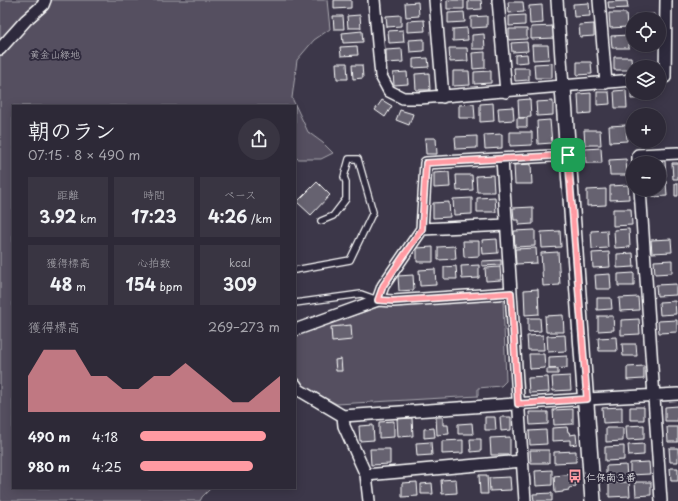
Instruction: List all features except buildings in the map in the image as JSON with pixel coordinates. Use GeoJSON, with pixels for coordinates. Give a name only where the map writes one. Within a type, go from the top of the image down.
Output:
{"type":"FeatureCollection","features":[{"type":"Feature","properties":{"kind":"street"},"geometry":{"type":"LineString","coordinates":[[0,49],[26,20],[43,5],[45,0]]}},
{"type":"Feature","properties":{"kind":"street"},"geometry":{"type":"LineString","coordinates":[[374,0],[380,76],[389,91],[402,98],[506,92],[626,81]]}},
{"type":"Feature","properties":{"kind":"street"},"geometry":{"type":"LineString","coordinates":[[435,0],[443,96]]}},
{"type":"Feature","properties":{"kind":"street"},"geometry":{"type":"LineString","coordinates":[[498,0],[506,92]]}},
{"type":"Feature","properties":{"kind":"street"},"geometry":{"type":"LineString","coordinates":[[557,0],[587,399],[593,501]]}},
{"type":"Feature","properties":{"kind":"street"},"geometry":{"type":"LineString","coordinates":[[599,0],[606,83]]}},
{"type":"Feature","properties":{"kind":"street"},"geometry":{"type":"LineString","coordinates":[[665,60],[666,0]]}},
{"type":"Feature","properties":{"kind":"street"},"geometry":{"type":"LineString","coordinates":[[638,156],[678,153]]}},
{"type":"Feature","properties":{"kind":"street"},"geometry":{"type":"LineString","coordinates":[[378,300],[383,286],[422,229],[426,163],[568,155]]}},
{"type":"Feature","properties":{"kind":"street"},"geometry":{"type":"LineString","coordinates":[[502,158],[525,501]]}},
{"type":"Feature","properties":{"kind":"street"},"geometry":{"type":"LineString","coordinates":[[640,196],[661,501]]}},
{"type":"Feature","properties":{"kind":"street"},"geometry":{"type":"LineString","coordinates":[[422,229],[506,225]]}},
{"type":"Feature","properties":{"kind":"street"},"geometry":{"type":"LineString","coordinates":[[296,330],[378,300],[393,301],[511,293]]}},
{"type":"Feature","properties":{"kind":"street"},"geometry":{"type":"LineString","coordinates":[[296,386],[299,390],[344,416],[678,394]]}},
{"type":"Feature","properties":{"kind":"street"},"geometry":{"type":"LineString","coordinates":[[344,416],[344,426],[366,475],[369,501]]}},
{"type":"Feature","properties":{"kind":"street"},"geometry":{"type":"LineString","coordinates":[[366,475],[522,461]]}},
{"type":"Feature","properties":{"kind":"lane"},"geometry":{"type":"LineString","coordinates":[[296,270],[350,260],[373,212],[358,159],[349,159],[344,177],[346,182],[346,199],[333,216],[321,221]]}},
{"type":"Feature","properties":{"kind":"lane"},"geometry":{"type":"LineString","coordinates":[[296,303],[361,294],[378,300]]}},
{"type":"Feature","properties":{"kind":"green space","name":"黄金山緑地"},"geometry":{"type":"Polygon","coordinates":[[[0,0],[327,0],[330,29],[314,40],[297,60],[292,98],[295,105],[12,105],[12,489],[210,489],[200,501],[0,501],[0,0]]]}},
{"type":"Feature","properties":{"kind":"green space","name":"黄金山緑地"},"geometry":{"type":"Polygon","coordinates":[[[296,106],[308,132],[323,143],[333,153],[321,159],[296,158],[296,106]]]}},
{"type":"Feature","properties":{"kind":"green space"},"geometry":{"type":"Polygon","coordinates":[[[503,299],[506,381],[501,386],[478,388],[478,396],[337,404],[301,386],[297,378],[296,368],[296,336],[381,306],[503,299]]]}},
{"type":"Feature","properties":{"kind":"place","name":"仁保南３番"},"geometry":{"type":"Point","coordinates":[575,476]}},
{"type":"Feature","properties":{"kind":"route"},"geometry":{"type":"LineString","coordinates":[[568,155],[587,399],[518,404],[511,293],[393,301],[378,300],[383,286],[422,229],[426,163],[568,155]]}}]}
